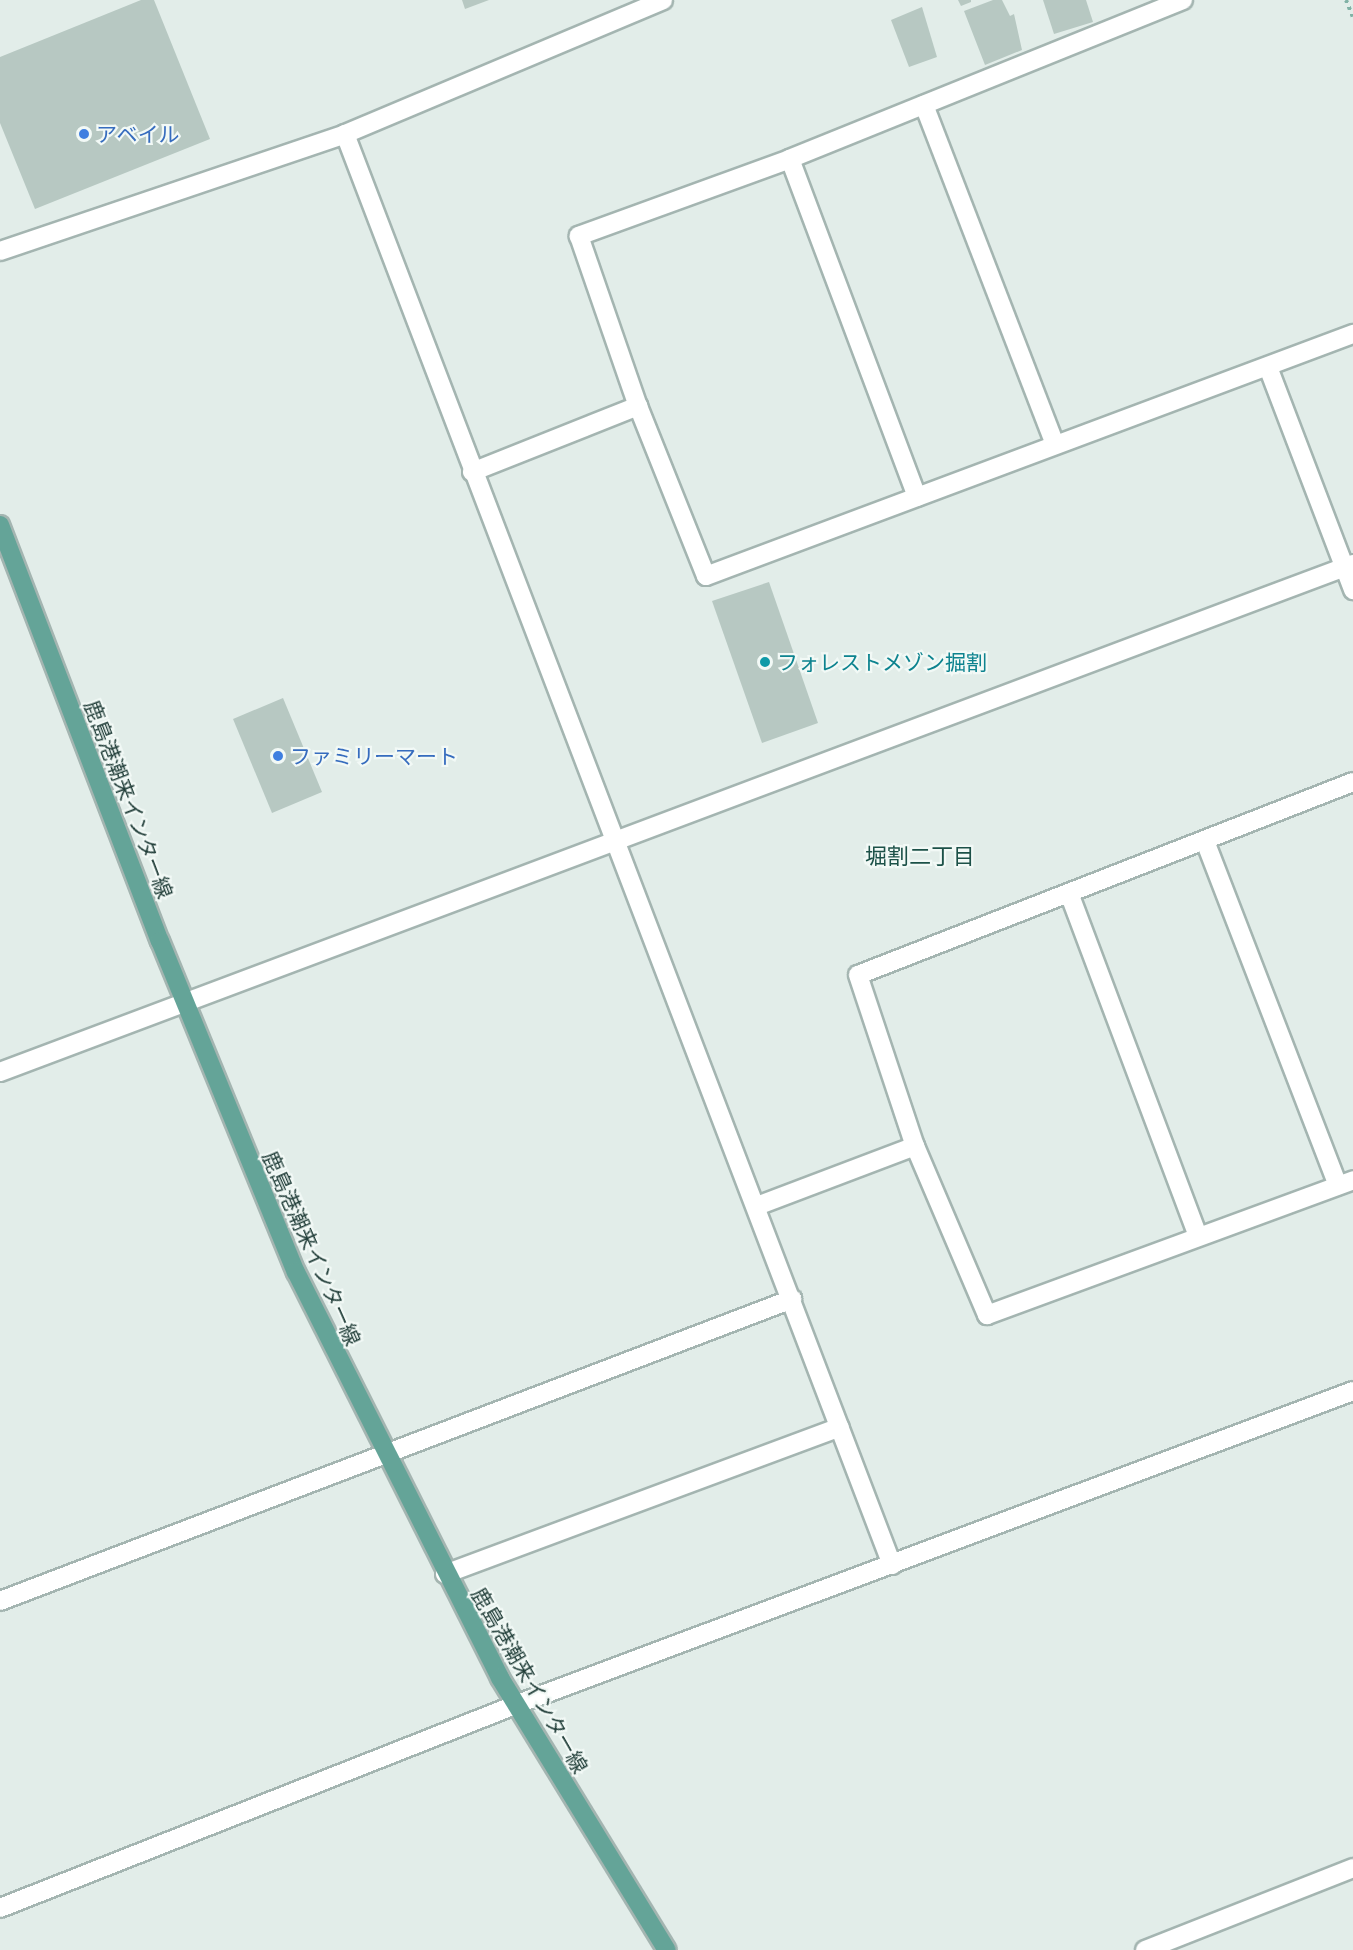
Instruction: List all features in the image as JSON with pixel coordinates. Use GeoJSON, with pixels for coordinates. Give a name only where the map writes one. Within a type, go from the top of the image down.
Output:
{"type":"FeatureCollection","features":[{"type":"Feature","properties":{"kind":"main road","name":"鹿島港潮来インター線"},"geometry":{"type":"LineString","coordinates":[[0,525],[184,1001],[296,1272],[383,1452],[515,1705],[667,1950]]}},
{"type":"Feature","properties":{"kind":"street"},"geometry":{"type":"LineString","coordinates":[[0,251],[345,134],[663,0]]}},
{"type":"Feature","properties":{"kind":"street"},"geometry":{"type":"LineString","coordinates":[[1183,0],[1141,7],[924,105],[790,159],[579,236],[638,406],[706,576],[1268,367],[1353,333]]}},
{"type":"Feature","properties":{"kind":"street"},"geometry":{"type":"LineString","coordinates":[[924,105],[1055,445]]}},
{"type":"Feature","properties":{"kind":"street"},"geometry":{"type":"LineString","coordinates":[[345,134],[472,472],[757,1206],[892,1565]]}},
{"type":"Feature","properties":{"kind":"street"},"geometry":{"type":"LineString","coordinates":[[790,159],[917,497]]}},
{"type":"Feature","properties":{"kind":"street"},"geometry":{"type":"LineString","coordinates":[[1268,367],[1348,566],[1353,590]]}},
{"type":"Feature","properties":{"kind":"street"},"geometry":{"type":"LineString","coordinates":[[472,472],[638,406]]}},
{"type":"Feature","properties":{"kind":"street"},"geometry":{"type":"LineString","coordinates":[[0,1072],[184,1001],[615,843],[1348,566]]}},
{"type":"Feature","properties":{"kind":"street"},"geometry":{"type":"LineString","coordinates":[[1205,841],[1345,1183],[987,1315],[915,1146],[858,975],[1353,782]]}},
{"type":"Feature","properties":{"kind":"street"},"geometry":{"type":"LineString","coordinates":[[1069,893],[1198,1236]]}},
{"type":"Feature","properties":{"kind":"street"},"geometry":{"type":"LineString","coordinates":[[757,1206],[915,1146]]}},
{"type":"Feature","properties":{"kind":"street"},"geometry":{"type":"LineString","coordinates":[[0,1601],[383,1452],[792,1299]]}},
{"type":"Feature","properties":{"kind":"street"},"geometry":{"type":"LineString","coordinates":[[0,1908],[515,1705],[1353,1391]]}},
{"type":"Feature","properties":{"kind":"street"},"geometry":{"type":"LineString","coordinates":[[445,1574],[840,1427]]}},
{"type":"Feature","properties":{"kind":"street"},"geometry":{"type":"LineString","coordinates":[[1145,1950],[1353,1868]]}},
{"type":"Feature","properties":{"kind":"path"},"geometry":{"type":"LineString","coordinates":[[1346,0],[1353,17]]}},
{"type":"Feature","properties":{"kind":"building"},"geometry":{"type":"Polygon","coordinates":[[[141,0],[154,0],[210,139],[35,209],[0,123],[0,57],[141,0]]]}},
{"type":"Feature","properties":{"kind":"building"},"geometry":{"type":"Polygon","coordinates":[[[462,0],[489,0],[465,9],[462,0]]]}},
{"type":"Feature","properties":{"kind":"building"},"geometry":{"type":"Polygon","coordinates":[[[958,0],[971,0],[971,2],[961,6],[958,0]]]}},
{"type":"Feature","properties":{"kind":"building"},"geometry":{"type":"Polygon","coordinates":[[[993,0],[1002,0],[1010,16],[1014,14],[1022,50],[985,65],[964,11],[993,0]]]}},
{"type":"Feature","properties":{"kind":"building"},"geometry":{"type":"Polygon","coordinates":[[[1043,0],[1086,0],[1093,22],[1054,34],[1043,0]]]}},
{"type":"Feature","properties":{"kind":"building"},"geometry":{"type":"Polygon","coordinates":[[[922,7],[937,57],[909,67],[891,20],[922,7]]]}},
{"type":"Feature","properties":{"kind":"building","name":"フォレストメゾン掘割"},"geometry":{"type":"Polygon","coordinates":[[[769,582],[818,723],[762,743],[712,601],[769,582]]]}},
{"type":"Feature","properties":{"kind":"building","name":"ファミリーマート"},"geometry":{"type":"Polygon","coordinates":[[[283,698],[322,792],[272,813],[233,719],[283,698]]]}},
{"type":"Feature","properties":{"kind":"place","name":"アベイル"},"geometry":{"type":"Point","coordinates":[84,134]}},
{"type":"Feature","properties":{"kind":"place","name":"フォレストメゾン掘割"},"geometry":{"type":"Point","coordinates":[765,662]}},
{"type":"Feature","properties":{"kind":"place","name":"ファミリーマート"},"geometry":{"type":"Point","coordinates":[278,756]}},
{"type":"Feature","properties":{"kind":"district","name":"堀割二丁目"},"geometry":{"type":"Point","coordinates":[920,857]}}]}
